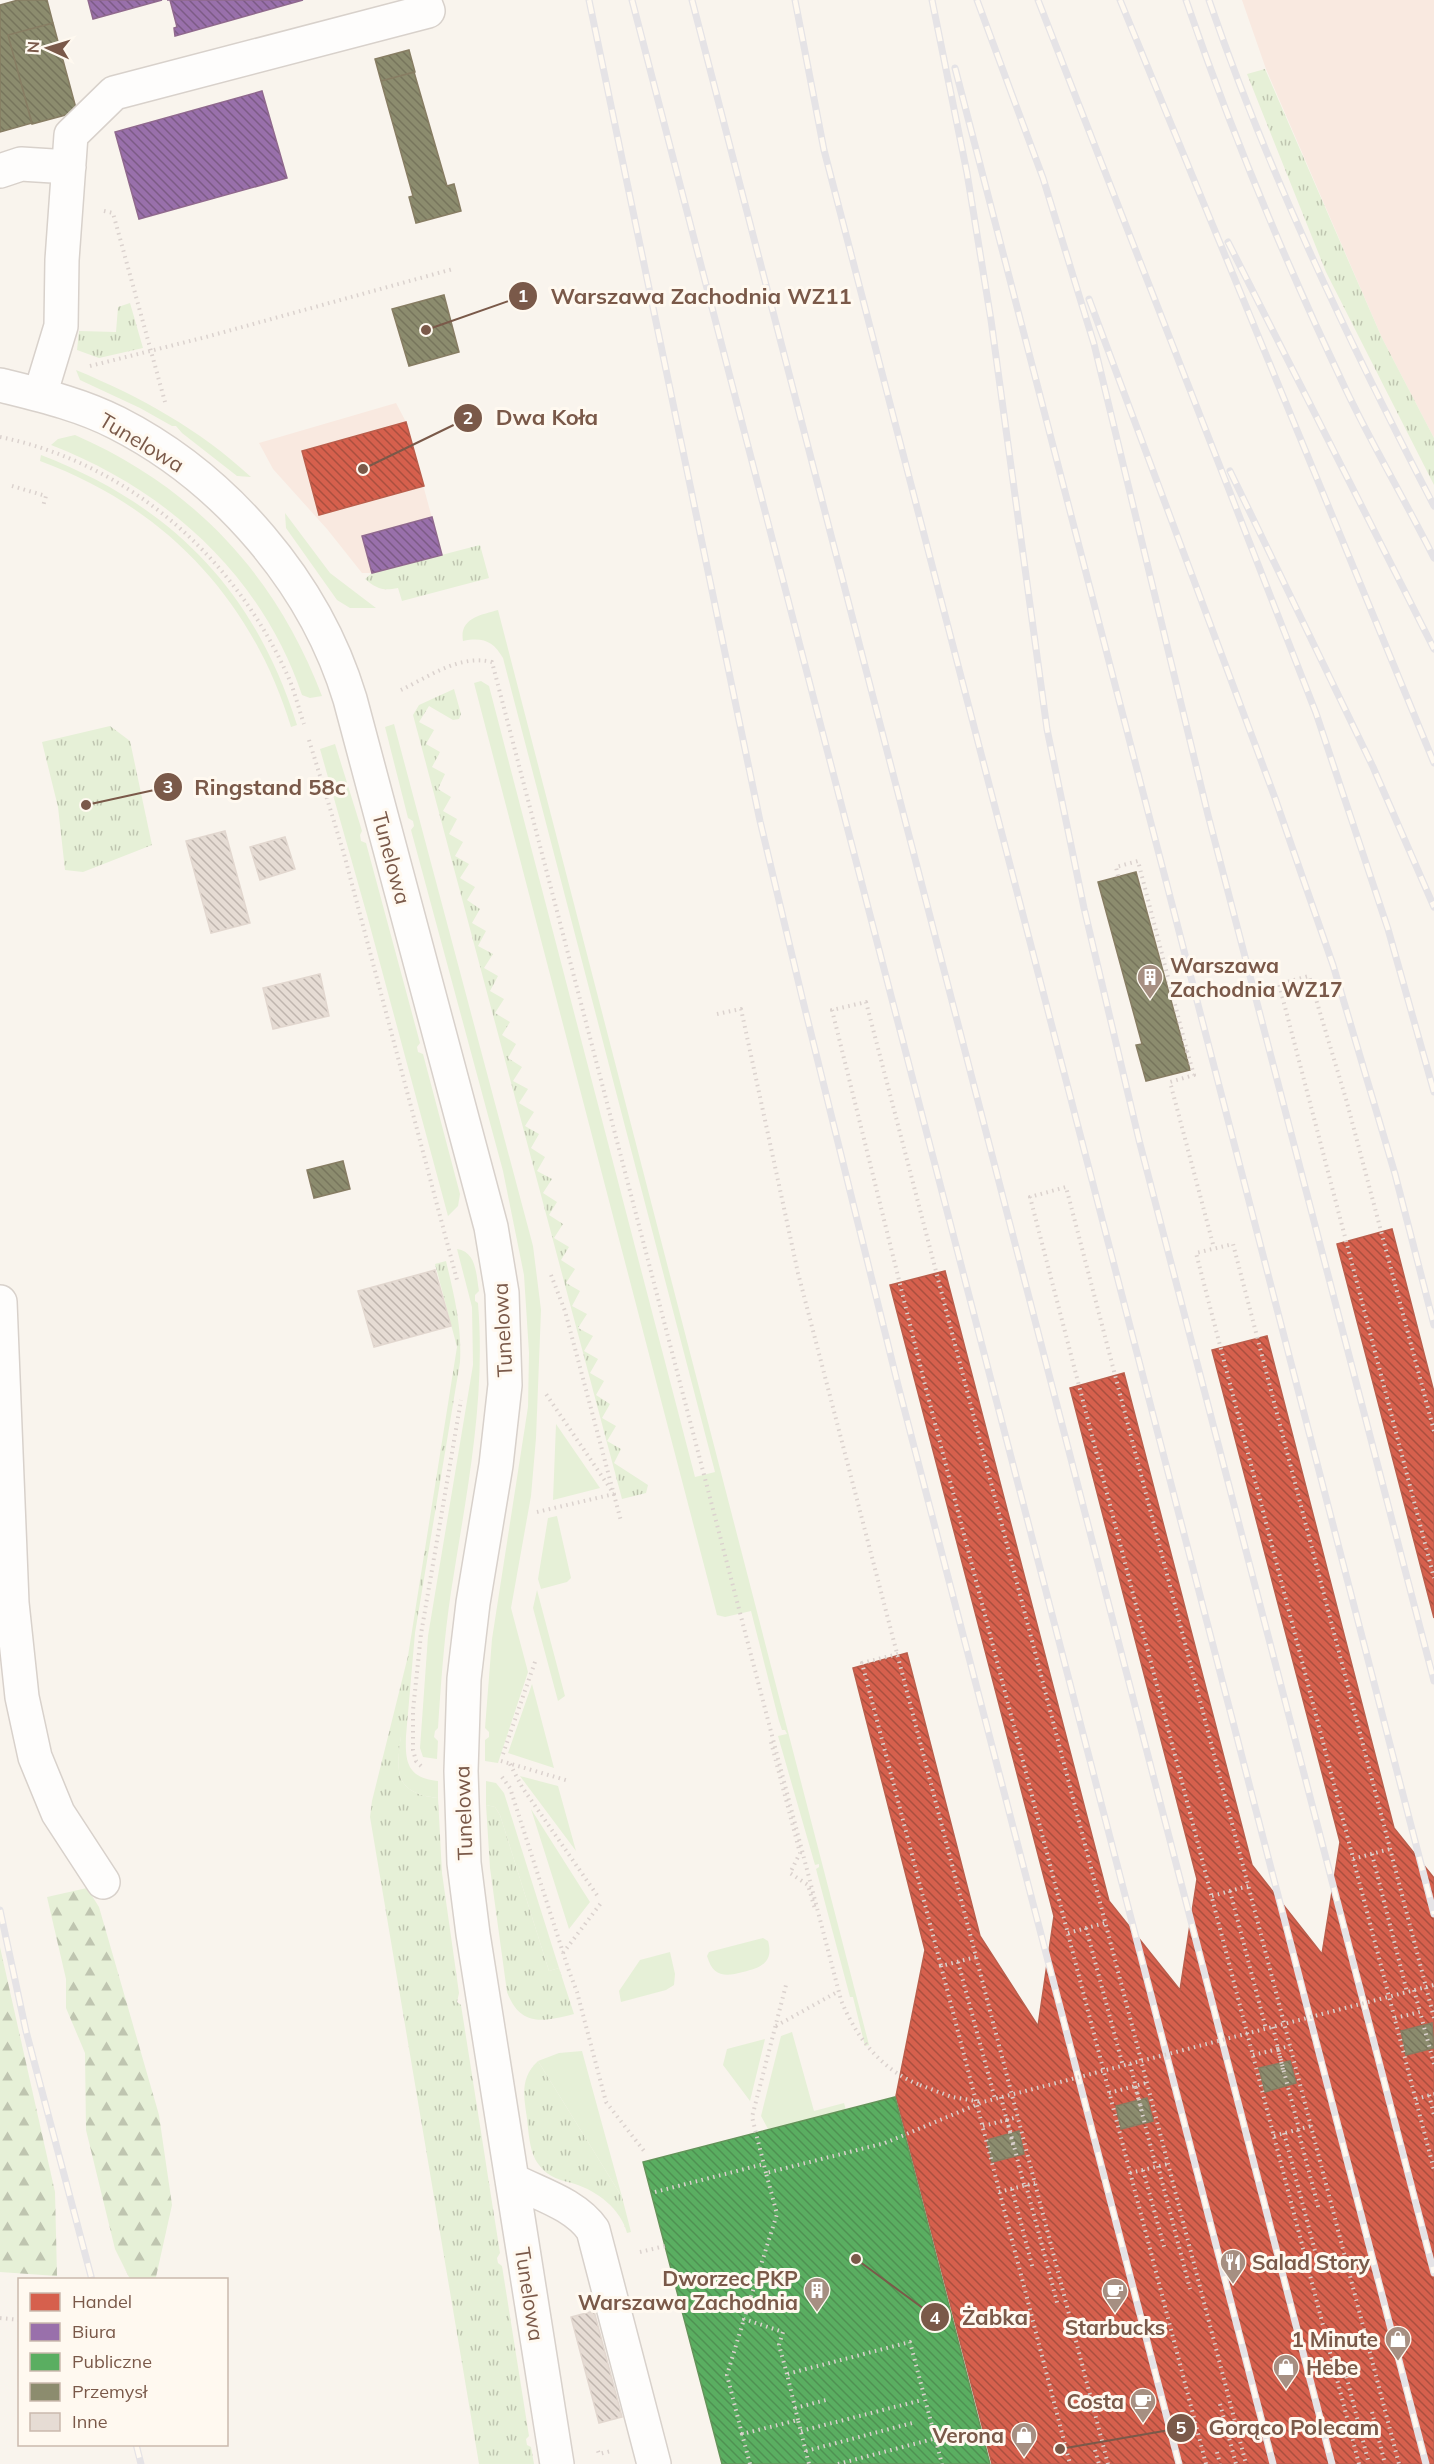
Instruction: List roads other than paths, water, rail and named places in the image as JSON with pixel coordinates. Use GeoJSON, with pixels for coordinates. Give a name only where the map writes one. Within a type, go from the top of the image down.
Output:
{"type":"FeatureCollection","features":[{"type":"Feature","properties":{"kind":"street"},"geometry":{"type":"LineString","coordinates":[[40,395],[61,326],[62,261],[71,135],[114,93],[428,11],[424,0]]}},
{"type":"Feature","properties":{"kind":"street"},"geometry":{"type":"LineString","coordinates":[[0,171],[21,164],[69,166]]}},
{"type":"Feature","properties":{"kind":"street","name":"Tunelowa"},"geometry":{"type":"LineString","coordinates":[[0,385],[65,401],[117,423],[153,444],[204,482],[251,528],[298,589],[327,637],[342,671],[350,699],[491,1227],[502,1293],[505,1385],[496,1465],[467,1640],[461,1801],[468,1895],[557,2464]]}},
{"type":"Feature","properties":{"kind":"street"},"geometry":{"type":"LineString","coordinates":[[0,1302],[12,1603],[22,1697],[35,1757],[58,1813],[103,1882]]}},
{"type":"Feature","properties":{"kind":"street"},"geometry":{"type":"LineString","coordinates":[[512,2180],[574,2211],[585,2218],[593,2230],[654,2464]]}},
{"type":"Feature","properties":{"kind":"railway"},"geometry":{"type":"LineString","coordinates":[[589,0],[760,821],[802,997],[898,1385],[1179,2464]]}},
{"type":"Feature","properties":{"kind":"railway"},"geometry":{"type":"LineString","coordinates":[[632,0],[1273,2464]]}},
{"type":"Feature","properties":{"kind":"railway"},"geometry":{"type":"LineString","coordinates":[[692,0],[1332,2464]]}},
{"type":"Feature","properties":{"kind":"railway"},"geometry":{"type":"LineString","coordinates":[[795,0],[824,150],[1426,2464]]}},
{"type":"Feature","properties":{"kind":"railway"},"geometry":{"type":"LineString","coordinates":[[932,0],[967,173],[991,320],[1047,729],[1084,908],[1139,1140],[1434,2273]]}},
{"type":"Feature","properties":{"kind":"railway"},"geometry":{"type":"LineString","coordinates":[[977,0],[1014,100]]}},
{"type":"Feature","properties":{"kind":"railway"},"geometry":{"type":"LineString","coordinates":[[1038,0],[1316,713],[1388,929],[1434,1092]]}},
{"type":"Feature","properties":{"kind":"railway"},"geometry":{"type":"LineString","coordinates":[[1120,0],[1434,763]]}},
{"type":"Feature","properties":{"kind":"railway"},"geometry":{"type":"LineString","coordinates":[[1186,0],[1241,149],[1324,344],[1357,413],[1434,558]]}},
{"type":"Feature","properties":{"kind":"railway"},"geometry":{"type":"LineString","coordinates":[[1209,0],[1258,130],[1312,257],[1371,382],[1434,506]]}},
{"type":"Feature","properties":{"kind":"railway"},"geometry":{"type":"LineString","coordinates":[[955,68],[1434,1914]]}},
{"type":"Feature","properties":{"kind":"railway"},"geometry":{"type":"LineString","coordinates":[[1011,92],[1043,178],[1094,344],[1208,815],[1434,1681]]}},
{"type":"Feature","properties":{"kind":"railway"},"geometry":{"type":"LineString","coordinates":[[1228,242],[1434,649]]}},
{"type":"Feature","properties":{"kind":"railway"},"geometry":{"type":"LineString","coordinates":[[1089,299],[1275,798],[1333,965],[1395,1174],[1434,1325]]}},
{"type":"Feature","properties":{"kind":"railway"},"geometry":{"type":"LineString","coordinates":[[1230,471],[1373,767],[1434,907]]}},
{"type":"Feature","properties":{"kind":"railway"},"geometry":{"type":"LineString","coordinates":[[0,1910],[26,2031],[91,2278]]}},
{"type":"Feature","properties":{"kind":"railway"},"geometry":{"type":"LineString","coordinates":[[136,2446],[141,2464]]}},
{"type":"Feature","properties":{"kind":"place","name":"Warszawa Zachodnia WZ11"},"geometry":{"type":"Point","coordinates":[426,330]}},
{"type":"Feature","properties":{"kind":"place","name":"Dwa Koła"},"geometry":{"type":"Point","coordinates":[363,469]}},
{"type":"Feature","properties":{"kind":"place","name":"Ringstand 58c"},"geometry":{"type":"Point","coordinates":[86,805]}},
{"type":"Feature","properties":{"kind":"place","name":"Warszawa Zachodnia WZ17"},"geometry":{"type":"Point","coordinates":[1150,1000]}},
{"type":"Feature","properties":{"kind":"place","name":"Żabka"},"geometry":{"type":"Point","coordinates":[856,2259]}},
{"type":"Feature","properties":{"kind":"place","name":"Salad Story"},"geometry":{"type":"Point","coordinates":[1233,2285]}},
{"type":"Feature","properties":{"kind":"place","name":"Dworzec PKP Warszawa Zachodnia"},"geometry":{"type":"Point","coordinates":[817,2313]}},
{"type":"Feature","properties":{"kind":"place","name":"Starbucks"},"geometry":{"type":"Point","coordinates":[1115,2314]}},
{"type":"Feature","properties":{"kind":"place","name":"1 Minute"},"geometry":{"type":"Point","coordinates":[1398,2362]}},
{"type":"Feature","properties":{"kind":"place","name":"Hebe"},"geometry":{"type":"Point","coordinates":[1286,2390]}},
{"type":"Feature","properties":{"kind":"place","name":"Costa"},"geometry":{"type":"Point","coordinates":[1143,2424]}},
{"type":"Feature","properties":{"kind":"place","name":"Gorąco Polecam"},"geometry":{"type":"Point","coordinates":[1060,2449]}},
{"type":"Feature","properties":{"kind":"place","name":"Verona"},"geometry":{"type":"Point","coordinates":[1024,2458]}}]}
